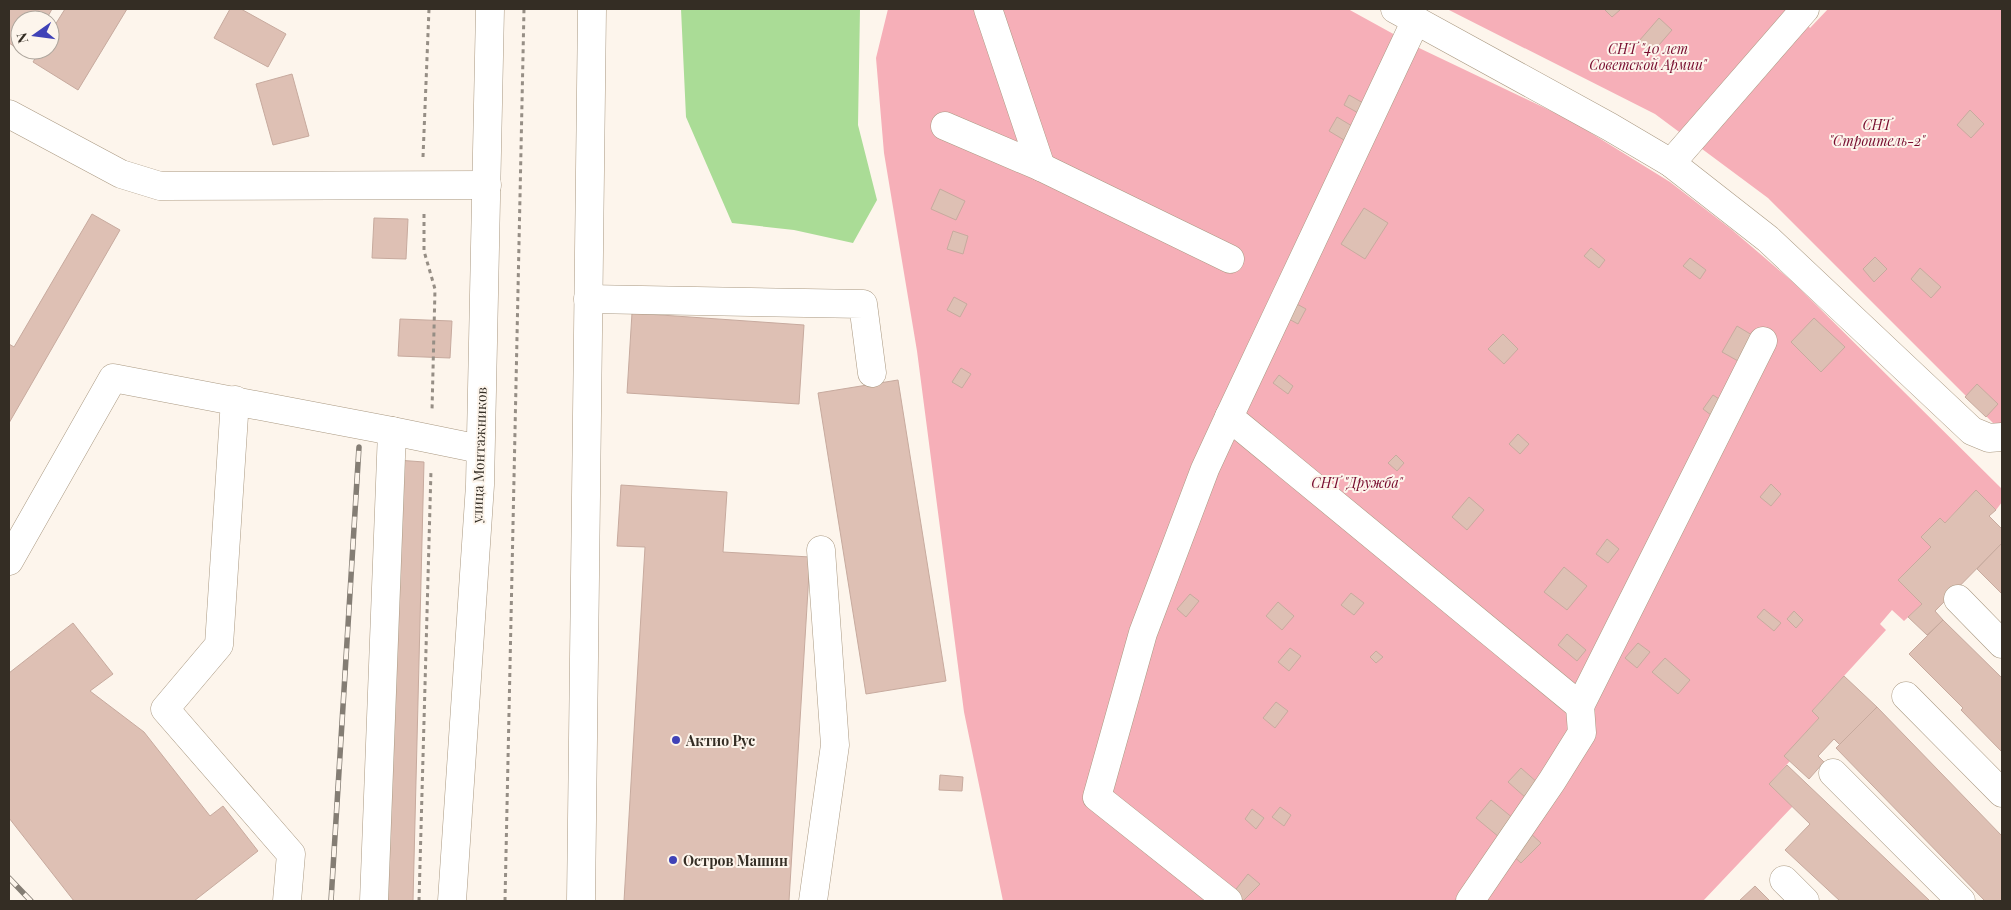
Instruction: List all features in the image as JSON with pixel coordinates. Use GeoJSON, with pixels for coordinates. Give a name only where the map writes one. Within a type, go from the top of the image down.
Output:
{"type":"FeatureCollection","features":[{"type":"Feature","properties":{"kind":"main road","name":"улица Монтажников"},"geometry":{"type":"LineString","coordinates":[[452,901],[480,485],[490,9]]}},
{"type":"Feature","properties":{"kind":"main road"},"geometry":{"type":"LineString","coordinates":[[581,901],[592,9]]}},
{"type":"Feature","properties":{"kind":"main road"},"geometry":{"type":"LineString","coordinates":[[988,9],[1041,167]]}},
{"type":"Feature","properties":{"kind":"main road"},"geometry":{"type":"LineString","coordinates":[[1671,163],[1805,9]]}},
{"type":"Feature","properties":{"kind":"main road"},"geometry":{"type":"LineString","coordinates":[[1228,901],[1097,796],[1143,633],[1205,469],[1405,14],[1610,126],[1671,163],[1768,239],[1972,431],[1989,438],[2002,437]]}},
{"type":"Feature","properties":{"kind":"main road"},"geometry":{"type":"LineString","coordinates":[[9,114],[121,174],[160,186],[487,185]]}},
{"type":"Feature","properties":{"kind":"main road"},"geometry":{"type":"LineString","coordinates":[[945,126],[1041,167],[1230,259]]}},
{"type":"Feature","properties":{"kind":"main road"},"geometry":{"type":"LineString","coordinates":[[588,299],[863,304],[872,373]]}},
{"type":"Feature","properties":{"kind":"main road"},"geometry":{"type":"LineString","coordinates":[[1470,901],[1552,781],[1582,733],[1580,706],[1763,341]]}},
{"type":"Feature","properties":{"kind":"main road"},"geometry":{"type":"LineString","coordinates":[[9,561],[113,378],[235,400],[480,449]]}},
{"type":"Feature","properties":{"kind":"main road"},"geometry":{"type":"LineString","coordinates":[[235,400],[219,645],[165,709],[291,854],[287,901]]}},
{"type":"Feature","properties":{"kind":"main road"},"geometry":{"type":"LineString","coordinates":[[1229,417],[1580,706]]}},
{"type":"Feature","properties":{"kind":"main road"},"geometry":{"type":"LineString","coordinates":[[374,901],[392,431]]}},
{"type":"Feature","properties":{"kind":"main road"},"geometry":{"type":"LineString","coordinates":[[813,901],[835,745],[821,550]]}},
{"type":"Feature","properties":{"kind":"main road"},"geometry":{"type":"LineString","coordinates":[[1958,599],[2002,644]]}},
{"type":"Feature","properties":{"kind":"main road"},"geometry":{"type":"LineString","coordinates":[[1906,696],[2002,793]]}},
{"type":"Feature","properties":{"kind":"main road"},"geometry":{"type":"LineString","coordinates":[[1832,773],[1961,901]]}},
{"type":"Feature","properties":{"kind":"main road"},"geometry":{"type":"LineString","coordinates":[[1784,880],[1805,901]]}},
{"type":"Feature","properties":{"kind":"path"},"geometry":{"type":"LineString","coordinates":[[505,901],[524,9]]}},
{"type":"Feature","properties":{"kind":"green space","name":"СНТ \"Дружба\""},"geometry":{"type":"Polygon","coordinates":[[[888,9],[1348,9],[1417,47],[1570,120],[1670,182],[1731,229],[1793,282],[2002,489],[2002,502],[1996,510],[1976,491],[1945,523],[1940,518],[1921,537],[1931,547],[1898,580],[1922,604],[1904,621],[1892,610],[1880,624],[1886,630],[1812,711],[1819,718],[1800,739],[1790,761],[1769,784],[1793,806],[1703,901],[1003,901],[964,712],[917,351],[884,153],[876,58],[888,9]]]}},
{"type":"Feature","properties":{"kind":"green space","name":"СНТ \"Строитель-2\""},"geometry":{"type":"Polygon","coordinates":[[[1447,9],[1791,9],[1810,28],[1828,9],[2002,9],[2002,432],[1768,198],[1655,114],[1447,9]]]}},
{"type":"Feature","properties":{"kind":"shaded area"},"geometry":{"type":"Polygon","coordinates":[[[681,9],[860,9],[858,125],[877,200],[853,243],[794,230],[732,223],[686,117],[681,9]]]}},
{"type":"Feature","properties":{"kind":"building"},"geometry":{"type":"Polygon","coordinates":[[[9,9],[52,9],[10,10],[9,43],[9,9]]]}},
{"type":"Feature","properties":{"kind":"building"},"geometry":{"type":"Polygon","coordinates":[[[65,9],[127,9],[78,90],[33,62],[34,60],[60,60],[60,17],[65,9]]]}},
{"type":"Feature","properties":{"kind":"building"},"geometry":{"type":"Polygon","coordinates":[[[230,9],[241,9],[286,34],[268,67],[214,38],[230,9]]]}},
{"type":"Feature","properties":{"kind":"building"},"geometry":{"type":"Polygon","coordinates":[[[1604,9],[1621,9],[1612,17],[1604,9]]]}},
{"type":"Feature","properties":{"kind":"building"},"geometry":{"type":"Polygon","coordinates":[[[1659,18],[1672,30],[1652,53],[1639,41],[1659,18]]]}},
{"type":"Feature","properties":{"kind":"building"},"geometry":{"type":"Polygon","coordinates":[[[292,74],[309,136],[273,145],[256,84],[292,74]]]}},
{"type":"Feature","properties":{"kind":"building"},"geometry":{"type":"Polygon","coordinates":[[[1349,95],[1365,104],[1360,114],[1344,105],[1349,95]]]}},
{"type":"Feature","properties":{"kind":"building"},"geometry":{"type":"Polygon","coordinates":[[[1970,110],[1984,124],[1971,138],[1957,125],[1970,110]]]}},
{"type":"Feature","properties":{"kind":"building"},"geometry":{"type":"Polygon","coordinates":[[[1337,117],[1352,126],[1344,140],[1329,131],[1337,117]]]}},
{"type":"Feature","properties":{"kind":"building"},"geometry":{"type":"Polygon","coordinates":[[[940,189],[965,201],[956,220],[931,209],[940,189]]]}},
{"type":"Feature","properties":{"kind":"building"},"geometry":{"type":"Polygon","coordinates":[[[1364,208],[1388,223],[1365,259],[1341,244],[1364,208]]]}},
{"type":"Feature","properties":{"kind":"building"},"geometry":{"type":"Polygon","coordinates":[[[92,214],[120,230],[9,423],[9,344],[14,347],[92,214]]]}},
{"type":"Feature","properties":{"kind":"building"},"geometry":{"type":"Polygon","coordinates":[[[374,218],[408,219],[406,259],[372,258],[374,218]]]}},
{"type":"Feature","properties":{"kind":"building"},"geometry":{"type":"Polygon","coordinates":[[[953,231],[968,236],[963,254],[947,249],[953,231]]]}},
{"type":"Feature","properties":{"kind":"building"},"geometry":{"type":"Polygon","coordinates":[[[1591,248],[1605,260],[1599,268],[1584,256],[1591,248]]]}},
{"type":"Feature","properties":{"kind":"building"},"geometry":{"type":"Polygon","coordinates":[[[1875,257],[1887,269],[1874,282],[1863,269],[1875,257]]]}},
{"type":"Feature","properties":{"kind":"building"},"geometry":{"type":"Polygon","coordinates":[[[1690,258],[1706,270],[1700,279],[1683,266],[1690,258]]]}},
{"type":"Feature","properties":{"kind":"building"},"geometry":{"type":"Polygon","coordinates":[[[1920,268],[1941,287],[1931,298],[1911,279],[1920,268]]]}},
{"type":"Feature","properties":{"kind":"building"},"geometry":{"type":"Polygon","coordinates":[[[954,297],[967,304],[960,317],[947,310],[954,297]]]}},
{"type":"Feature","properties":{"kind":"building"},"geometry":{"type":"Polygon","coordinates":[[[1295,303],[1306,309],[1298,324],[1287,318],[1295,303]]]}},
{"type":"Feature","properties":{"kind":"building"},"geometry":{"type":"Polygon","coordinates":[[[632,313],[804,325],[799,404],[627,393],[632,313]]]}},
{"type":"Feature","properties":{"kind":"building"},"geometry":{"type":"Polygon","coordinates":[[[1814,318],[1845,347],[1821,372],[1791,342],[1814,318]]]}},
{"type":"Feature","properties":{"kind":"building"},"geometry":{"type":"Polygon","coordinates":[[[400,319],[452,321],[450,358],[398,356],[400,319]]]}},
{"type":"Feature","properties":{"kind":"building"},"geometry":{"type":"Polygon","coordinates":[[[1737,326],[1752,335],[1738,361],[1722,352],[1737,326]]]}},
{"type":"Feature","properties":{"kind":"building"},"geometry":{"type":"Polygon","coordinates":[[[1503,334],[1518,349],[1504,364],[1488,349],[1503,334]]]}},
{"type":"Feature","properties":{"kind":"building"},"geometry":{"type":"Polygon","coordinates":[[[961,368],[971,374],[962,388],[952,382],[961,368]]]}},
{"type":"Feature","properties":{"kind":"building"},"geometry":{"type":"Polygon","coordinates":[[[1279,375],[1293,386],[1288,394],[1273,383],[1279,375]]]}},
{"type":"Feature","properties":{"kind":"building"},"geometry":{"type":"Polygon","coordinates":[[[898,380],[946,681],[866,694],[818,393],[898,380]]]}},
{"type":"Feature","properties":{"kind":"building"},"geometry":{"type":"Polygon","coordinates":[[[1977,384],[1998,404],[1986,417],[1965,397],[1977,384]]]}},
{"type":"Feature","properties":{"kind":"building"},"geometry":{"type":"Polygon","coordinates":[[[1713,395],[1722,401],[1711,415],[1703,409],[1713,395]]]}},
{"type":"Feature","properties":{"kind":"building"},"geometry":{"type":"Polygon","coordinates":[[[1518,434],[1529,444],[1520,454],[1509,444],[1518,434]]]}},
{"type":"Feature","properties":{"kind":"building"},"geometry":{"type":"Polygon","coordinates":[[[1396,455],[1404,463],[1397,471],[1388,463],[1396,455]]]}},
{"type":"Feature","properties":{"kind":"building"},"geometry":{"type":"Polygon","coordinates":[[[397,460],[424,462],[413,901],[386,901],[397,460]]]}},
{"type":"Feature","properties":{"kind":"building"},"geometry":{"type":"Polygon","coordinates":[[[1771,484],[1781,494],[1771,506],[1760,497],[1771,484]]]}},
{"type":"Feature","properties":{"kind":"building"},"geometry":{"type":"Polygon","coordinates":[[[621,485],[727,492],[723,552],[810,557],[789,901],[624,901],[645,547],[617,546],[621,485]]]}},
{"type":"Feature","properties":{"kind":"building"},"geometry":{"type":"Polygon","coordinates":[[[1976,490],[1996,510],[1989,516],[2002,529],[2002,543],[1935,611],[1943,620],[1927,635],[1908,617],[1922,604],[1898,580],[1931,547],[1921,537],[1940,518],[1945,523],[1976,490]]]}},
{"type":"Feature","properties":{"kind":"building"},"geometry":{"type":"Polygon","coordinates":[[[1469,497],[1484,510],[1467,530],[1452,517],[1469,497]]]}},
{"type":"Feature","properties":{"kind":"building"},"geometry":{"type":"Polygon","coordinates":[[[1607,539],[1619,549],[1608,563],[1596,554],[1607,539]]]}},
{"type":"Feature","properties":{"kind":"building"},"geometry":{"type":"Polygon","coordinates":[[[2002,543],[2002,594],[1977,569],[2002,543]]]}},
{"type":"Feature","properties":{"kind":"building"},"geometry":{"type":"Polygon","coordinates":[[[1564,567],[1587,586],[1567,610],[1544,592],[1564,567]]]}},
{"type":"Feature","properties":{"kind":"building"},"geometry":{"type":"Polygon","coordinates":[[[1351,593],[1364,603],[1354,615],[1341,605],[1351,593]]]}},
{"type":"Feature","properties":{"kind":"building"},"geometry":{"type":"Polygon","coordinates":[[[1190,594],[1199,601],[1186,617],[1177,609],[1190,594]]]}},
{"type":"Feature","properties":{"kind":"building"},"geometry":{"type":"Polygon","coordinates":[[[1278,602],[1294,616],[1282,630],[1266,616],[1278,602]]]}},
{"type":"Feature","properties":{"kind":"building"},"geometry":{"type":"Polygon","coordinates":[[[1764,609],[1781,623],[1774,631],[1757,617],[1764,609]]]}},
{"type":"Feature","properties":{"kind":"building"},"geometry":{"type":"Polygon","coordinates":[[[1794,611],[1803,620],[1796,628],[1787,619],[1794,611]]]}},
{"type":"Feature","properties":{"kind":"building"},"geometry":{"type":"Polygon","coordinates":[[[1943,620],[2002,678],[2002,752],[1961,710],[1963,708],[1909,654],[1943,620]]]}},
{"type":"Feature","properties":{"kind":"building"},"geometry":{"type":"Polygon","coordinates":[[[73,623],[113,674],[90,691],[144,732],[210,816],[223,806],[258,851],[194,901],[74,901],[9,818],[9,673],[73,623]]]}},
{"type":"Feature","properties":{"kind":"building"},"geometry":{"type":"Polygon","coordinates":[[[1567,634],[1586,650],[1577,661],[1558,645],[1567,634]]]}},
{"type":"Feature","properties":{"kind":"building"},"geometry":{"type":"Polygon","coordinates":[[[1638,643],[1650,652],[1637,668],[1625,658],[1638,643]]]}},
{"type":"Feature","properties":{"kind":"building"},"geometry":{"type":"Polygon","coordinates":[[[1290,648],[1301,656],[1289,671],[1278,662],[1290,648]]]}},
{"type":"Feature","properties":{"kind":"building"},"geometry":{"type":"Polygon","coordinates":[[[1376,651],[1383,657],[1376,663],[1370,657],[1376,651]]]}},
{"type":"Feature","properties":{"kind":"building"},"geometry":{"type":"Polygon","coordinates":[[[1665,658],[1690,680],[1678,694],[1652,672],[1665,658]]]}},
{"type":"Feature","properties":{"kind":"building"},"geometry":{"type":"Polygon","coordinates":[[[1844,676],[1877,707],[1840,745],[1834,739],[1818,756],[1824,762],[1809,779],[1784,756],[1819,718],[1812,711],[1844,676]]]}},
{"type":"Feature","properties":{"kind":"building"},"geometry":{"type":"Polygon","coordinates":[[[1276,702],[1288,711],[1275,728],[1263,718],[1276,702]]]}},
{"type":"Feature","properties":{"kind":"building"},"geometry":{"type":"Polygon","coordinates":[[[1877,707],[2002,836],[2002,901],[1985,901],[1836,748],[1877,707]]]}},
{"type":"Feature","properties":{"kind":"building"},"geometry":{"type":"Polygon","coordinates":[[[1787,765],[1930,901],[1840,901],[1785,850],[1810,824],[1769,784],[1787,765]]]}},
{"type":"Feature","properties":{"kind":"building"},"geometry":{"type":"Polygon","coordinates":[[[1521,768],[1539,784],[1526,798],[1508,782],[1521,768]]]}},
{"type":"Feature","properties":{"kind":"building"},"geometry":{"type":"Polygon","coordinates":[[[940,775],[963,777],[962,791],[939,790],[940,775]]]}},
{"type":"Feature","properties":{"kind":"building"},"geometry":{"type":"Polygon","coordinates":[[[1491,800],[1514,819],[1499,837],[1476,818],[1491,800]]]}},
{"type":"Feature","properties":{"kind":"building"},"geometry":{"type":"Polygon","coordinates":[[[1280,807],[1291,815],[1284,826],[1272,817],[1280,807]]]}},
{"type":"Feature","properties":{"kind":"building"},"geometry":{"type":"Polygon","coordinates":[[[1252,809],[1264,818],[1256,829],[1245,819],[1252,809]]]}},
{"type":"Feature","properties":{"kind":"building"},"geometry":{"type":"Polygon","coordinates":[[[1530,833],[1541,843],[1521,863],[1510,853],[1530,833]]]}},
{"type":"Feature","properties":{"kind":"building"},"geometry":{"type":"Polygon","coordinates":[[[1248,874],[1260,884],[1243,901],[1233,893],[1248,874]]]}},
{"type":"Feature","properties":{"kind":"building"},"geometry":{"type":"Polygon","coordinates":[[[1755,886],[1770,901],[1739,901],[1755,886]]]}},
{"type":"Feature","properties":{"kind":"railway"},"geometry":{"type":"LineString","coordinates":[[331,901],[359,447]]}},
{"type":"Feature","properties":{"kind":"railway"},"geometry":{"type":"LineString","coordinates":[[9,878],[31,901]]}},
{"type":"Feature","properties":{"kind":"place","name":"Актио Рус"},"geometry":{"type":"Point","coordinates":[676,740]}},
{"type":"Feature","properties":{"kind":"place","name":"Остров Машин"},"geometry":{"type":"Point","coordinates":[673,860]}},
{"type":"Feature","properties":{"kind":"park label","name":"СНТ \"40 лет Советской Армии\""},"geometry":{"type":"Point","coordinates":[1648,56]}}]}
